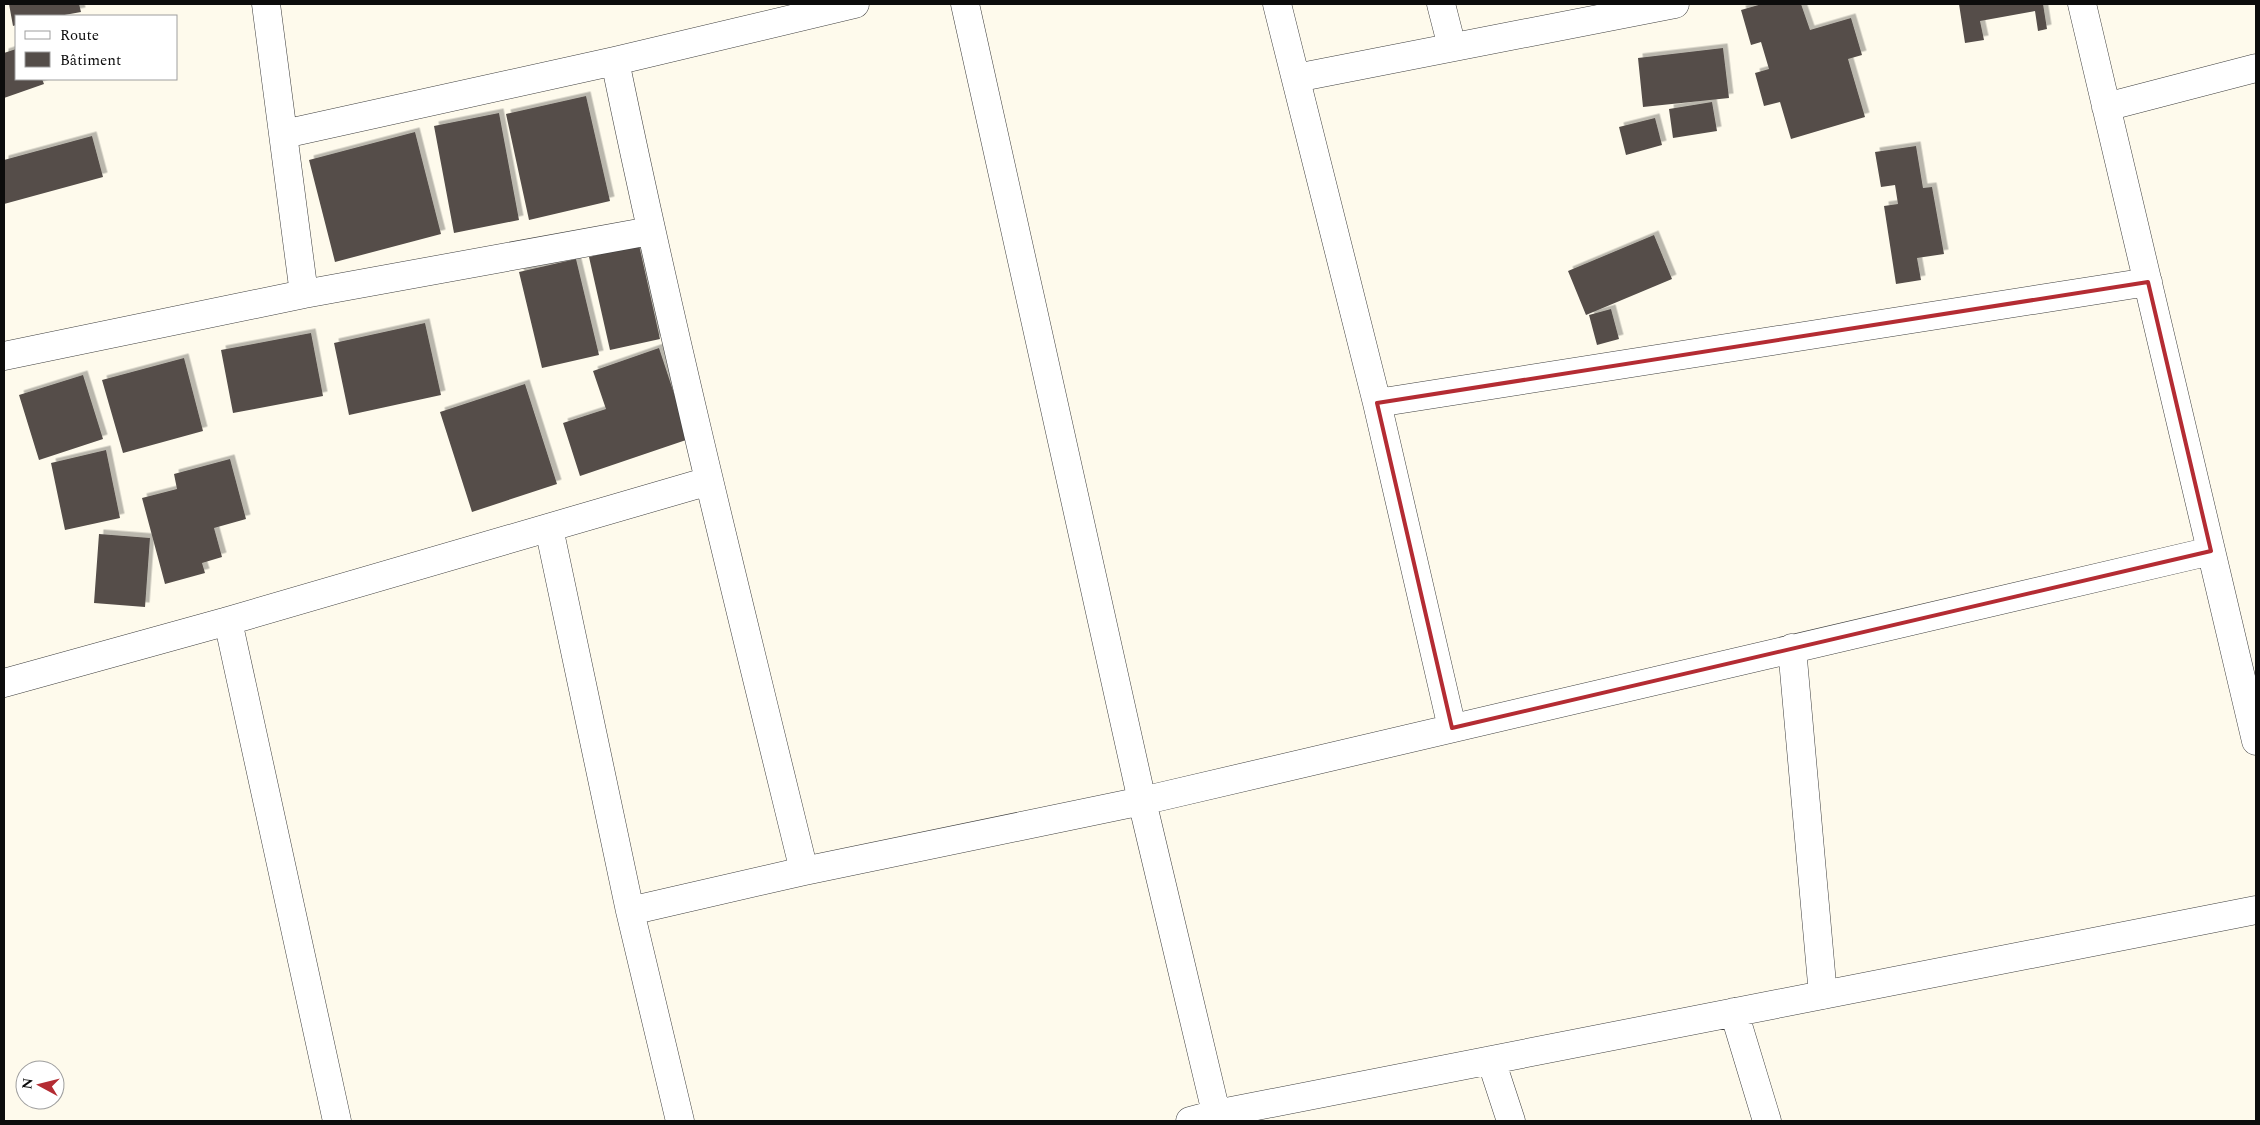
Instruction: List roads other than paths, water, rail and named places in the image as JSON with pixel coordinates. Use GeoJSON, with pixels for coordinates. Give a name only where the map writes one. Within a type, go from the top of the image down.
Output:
{"type":"FeatureCollection","features":[{"type":"Feature","properties":{"kind":"street"},"geometry":{"type":"LineString","coordinates":[[266,4],[304,294]]}},
{"type":"Feature","properties":{"kind":"street"},"geometry":{"type":"LineString","coordinates":[[284,134],[615,61],[855,4]]}},
{"type":"Feature","properties":{"kind":"street"},"geometry":{"type":"LineString","coordinates":[[965,4],[1142,801],[1217,1118]]}},
{"type":"Feature","properties":{"kind":"street"},"geometry":{"type":"LineString","coordinates":[[1277,4],[1377,403],[1452,728]]}},
{"type":"Feature","properties":{"kind":"street"},"geometry":{"type":"LineString","coordinates":[[1441,4],[1452,47]]}},
{"type":"Feature","properties":{"kind":"street"},"geometry":{"type":"LineString","coordinates":[[1296,78],[1675,4]]}},
{"type":"Feature","properties":{"kind":"street"},"geometry":{"type":"LineString","coordinates":[[2082,4],[2256,741]]}},
{"type":"Feature","properties":{"kind":"street"},"geometry":{"type":"LineString","coordinates":[[615,61],[650,231],[708,481],[804,870]]}},
{"type":"Feature","properties":{"kind":"street"},"geometry":{"type":"LineString","coordinates":[[2106,107],[2256,68]]}},
{"type":"Feature","properties":{"kind":"street"},"geometry":{"type":"LineString","coordinates":[[4,356],[304,294],[650,231]]}},
{"type":"Feature","properties":{"kind":"street"},"geometry":{"type":"LineString","coordinates":[[1377,403],[2148,282]]}},
{"type":"Feature","properties":{"kind":"street"},"geometry":{"type":"LineString","coordinates":[[4,683],[228,621],[708,481]]}},
{"type":"Feature","properties":{"kind":"street"},"geometry":{"type":"LineString","coordinates":[[549,528],[630,911],[680,1121]]}},
{"type":"Feature","properties":{"kind":"street"},"geometry":{"type":"LineString","coordinates":[[630,911],[804,870],[1142,801],[2211,551]]}},
{"type":"Feature","properties":{"kind":"street"},"geometry":{"type":"LineString","coordinates":[[228,621],[337,1121]]}},
{"type":"Feature","properties":{"kind":"street"},"geometry":{"type":"LineString","coordinates":[[1792,648],[1823,995]]}},
{"type":"Feature","properties":{"kind":"street"},"geometry":{"type":"LineString","coordinates":[[1190,1121],[1217,1118],[1491,1060],[2256,910]]}},
{"type":"Feature","properties":{"kind":"street"},"geometry":{"type":"LineString","coordinates":[[1734,1012],[1766,1121]]}},
{"type":"Feature","properties":{"kind":"street"},"geometry":{"type":"LineString","coordinates":[[1491,1060],[1511,1121]]}}]}
